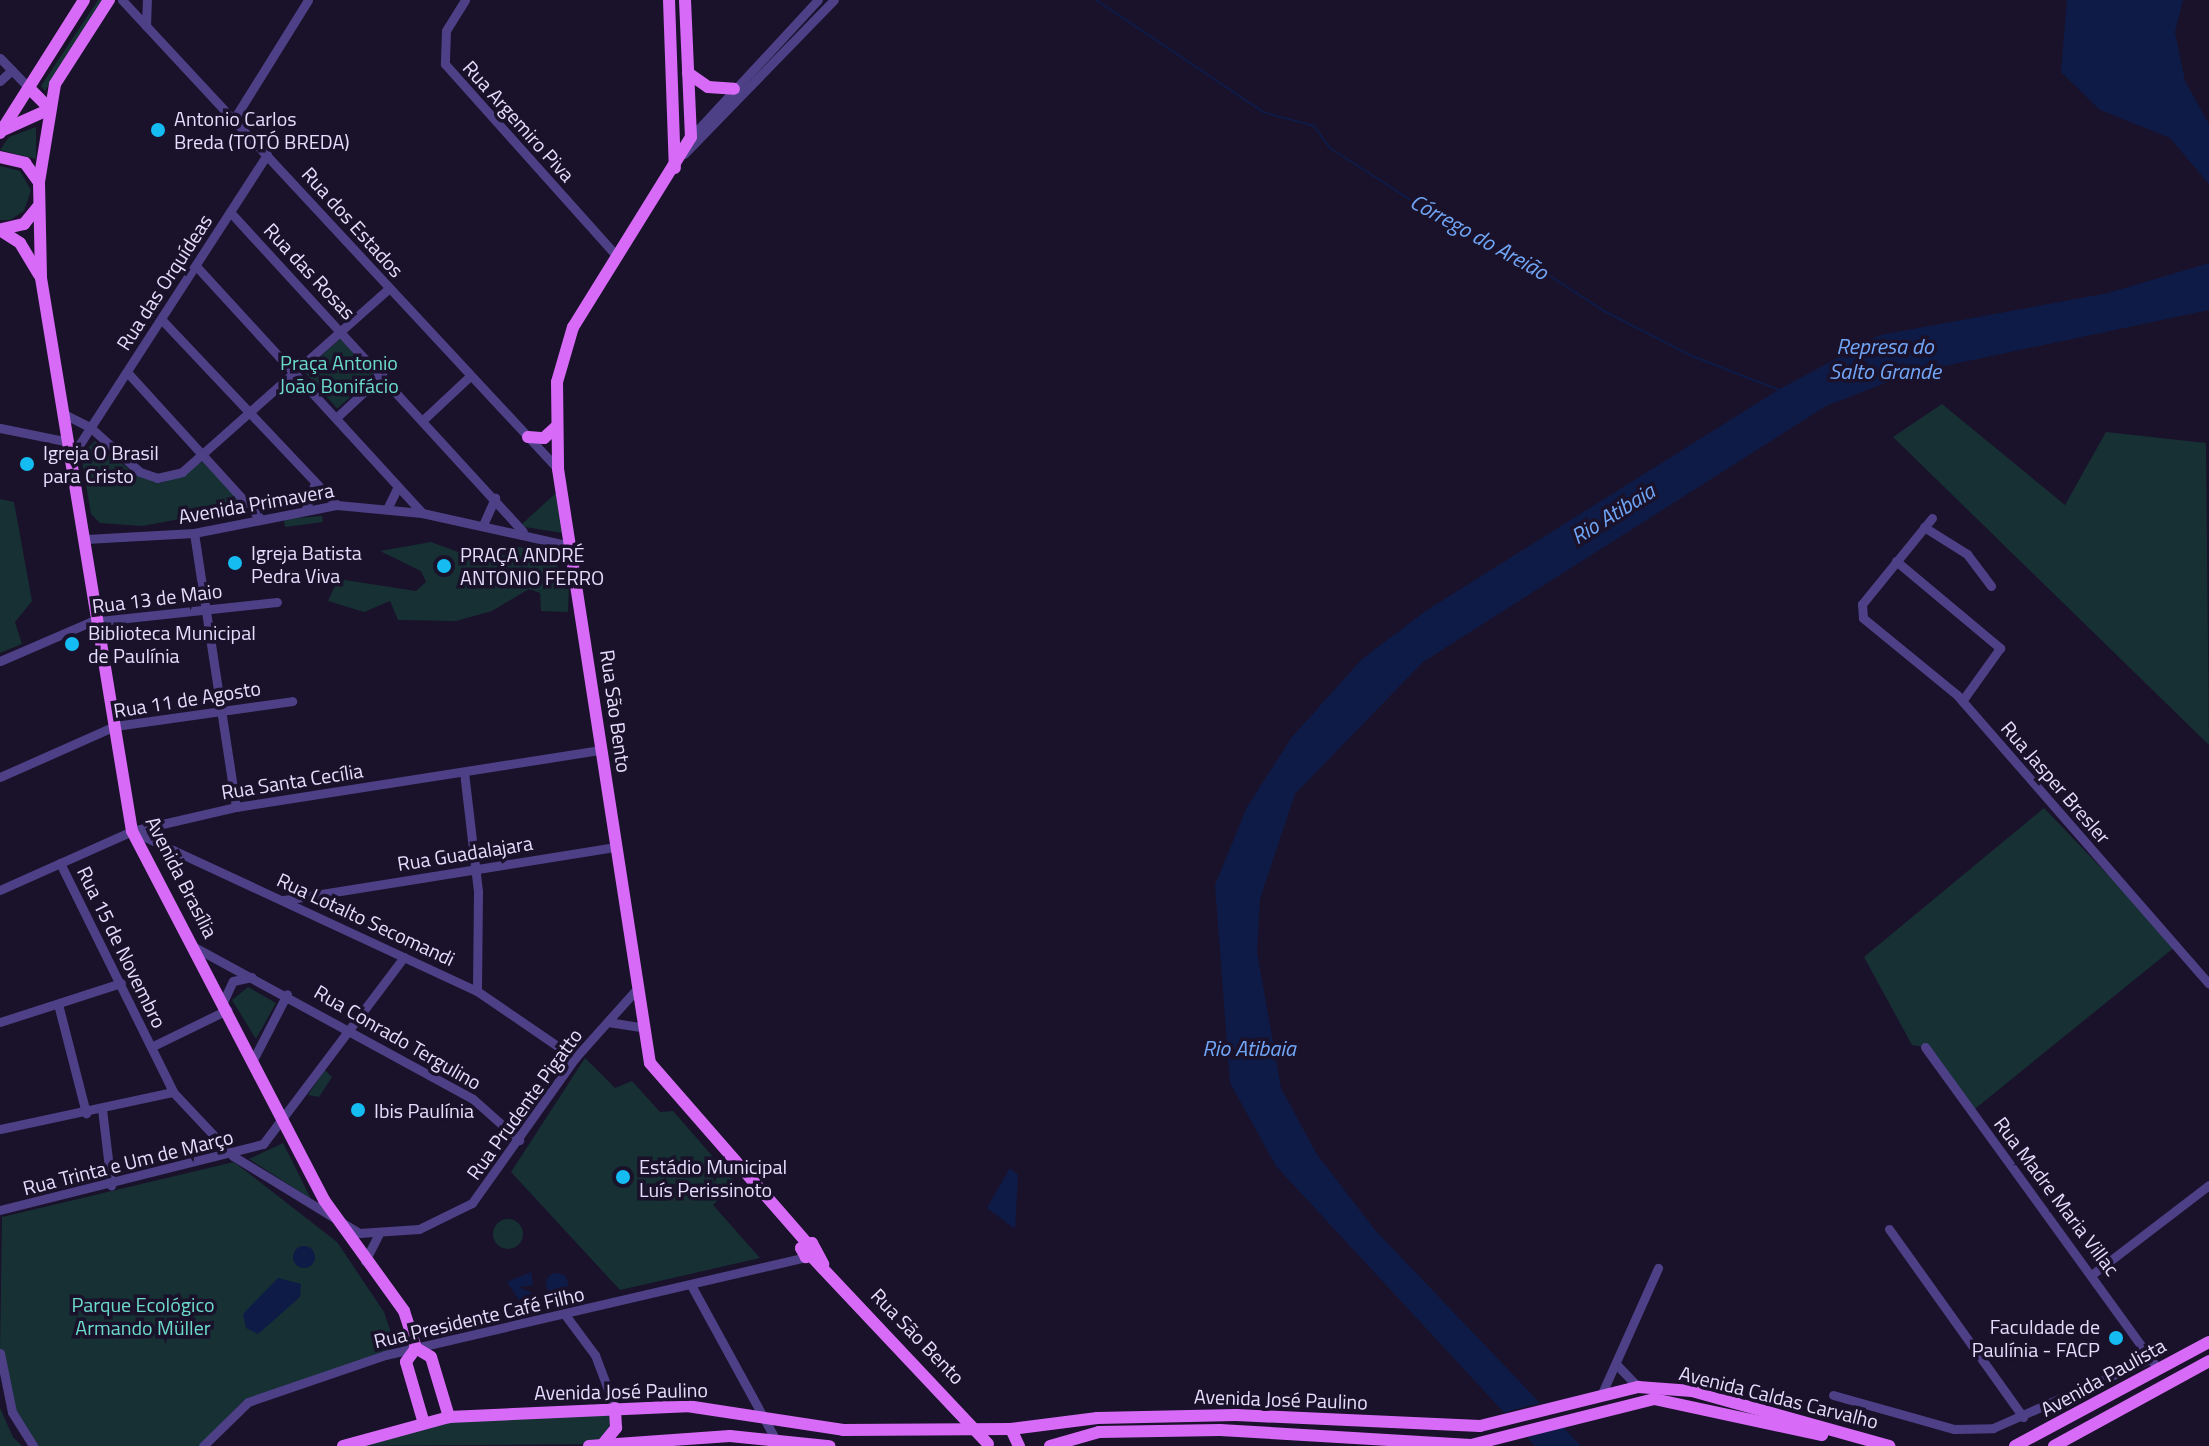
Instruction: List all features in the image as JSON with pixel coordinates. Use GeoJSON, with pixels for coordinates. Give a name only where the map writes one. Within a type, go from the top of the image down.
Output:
{"type":"FeatureCollection","features":[{"type":"Feature","properties":{"kind":"main road"},"geometry":{"type":"LineString","coordinates":[[0,132],[84,0]]}},
{"type":"Feature","properties":{"kind":"main road"},"geometry":{"type":"LineString","coordinates":[[39,182],[50,109],[61,70],[109,0]]}},
{"type":"Feature","properties":{"kind":"main road"},"geometry":{"type":"LineString","coordinates":[[669,0],[678,159]]}},
{"type":"Feature","properties":{"kind":"main road"},"geometry":{"type":"LineString","coordinates":[[685,0],[691,137]]}},
{"type":"Feature","properties":{"kind":"main road"},"geometry":{"type":"LineString","coordinates":[[688,73],[708,87],[734,89]]}},
{"type":"Feature","properties":{"kind":"main road"},"geometry":{"type":"LineString","coordinates":[[29,88],[50,109]]}},
{"type":"Feature","properties":{"kind":"main road"},"geometry":{"type":"LineString","coordinates":[[0,132],[50,109]]}},
{"type":"Feature","properties":{"kind":"main road","name":"Rua São Bento"},"geometry":{"type":"LineString","coordinates":[[691,137],[614,253],[564,351],[556,427],[558,469],[641,1027],[660,1080],[807,1251],[986,1441]]}},
{"type":"Feature","properties":{"kind":"main road"},"geometry":{"type":"LineString","coordinates":[[0,157],[25,163],[39,182]]}},
{"type":"Feature","properties":{"kind":"main road","name":"Avenida Brasília"},"geometry":{"type":"LineString","coordinates":[[39,182],[41,278],[100,621],[132,831],[340,1228],[404,1311],[416,1348],[431,1357],[449,1417]]}},
{"type":"Feature","properties":{"kind":"main road"},"geometry":{"type":"LineString","coordinates":[[0,230],[24,224],[39,204]]}},
{"type":"Feature","properties":{"kind":"main road","name":"Avenida Brasília"},"geometry":{"type":"LineString","coordinates":[[0,230],[27,251],[41,278]]}},
{"type":"Feature","properties":{"kind":"main road"},"geometry":{"type":"LineString","coordinates":[[528,437],[544,438],[556,427]]}},
{"type":"Feature","properties":{"kind":"main road"},"geometry":{"type":"LineString","coordinates":[[275,1105],[295,1110]]}},
{"type":"Feature","properties":{"kind":"main road","name":"Avenida Paulista"},"geometry":{"type":"LineString","coordinates":[[2015,1446],[2155,1363],[2209,1342]]}},
{"type":"Feature","properties":{"kind":"main road","name":"Avenida Brasília"},"geometry":{"type":"LineString","coordinates":[[416,1348],[406,1362],[423,1420]]}},
{"type":"Feature","properties":{"kind":"main road","name":"Avenida Paulista"},"geometry":{"type":"LineString","coordinates":[[2054,1446],[2209,1361]]}},
{"type":"Feature","properties":{"kind":"main road","name":"Avenida Caldas Carvalho"},"geometry":{"type":"LineString","coordinates":[[1566,1402],[1603,1391],[1638,1387],[1692,1391],[1889,1446]]}},
{"type":"Feature","properties":{"kind":"main road","name":"Avenida José Paulino"},"geometry":{"type":"LineString","coordinates":[[1004,1430],[1209,1416],[1456,1427],[1502,1421],[1566,1402]]}},
{"type":"Feature","properties":{"kind":"main road","name":"Avenida Caldas Carvalho"},"geometry":{"type":"LineString","coordinates":[[1507,1436],[1628,1403],[1678,1402],[1863,1446]]}},
{"type":"Feature","properties":{"kind":"main road"},"geometry":{"type":"LineString","coordinates":[[603,1444],[616,1428],[615,1408]]}},
{"type":"Feature","properties":{"kind":"main road","name":"Avenida José Paulino"},"geometry":{"type":"LineString","coordinates":[[343,1446],[423,1420],[615,1408],[766,1415],[843,1430],[986,1441]]}},
{"type":"Feature","properties":{"kind":"main road"},"geometry":{"type":"LineString","coordinates":[[986,1441],[1004,1430],[1019,1446]]}},
{"type":"Feature","properties":{"kind":"main road","name":"Avenida José Paulino"},"geometry":{"type":"LineString","coordinates":[[1050,1446],[1099,1432],[1196,1431],[1483,1444],[1507,1436]]}},
{"type":"Feature","properties":{"kind":"main road"},"geometry":{"type":"LineString","coordinates":[[589,1446],[829,1446]]}},
{"type":"Feature","properties":{"kind":"street","name":"Rua dos Estados"},"geometry":{"type":"LineString","coordinates":[[122,0],[558,469]]}},
{"type":"Feature","properties":{"kind":"street"},"geometry":{"type":"LineString","coordinates":[[146,26],[147,0]]}},
{"type":"Feature","properties":{"kind":"street"},"geometry":{"type":"LineString","coordinates":[[234,119],[308,0]]}},
{"type":"Feature","properties":{"kind":"street","name":"Rua Argemiro Piva"},"geometry":{"type":"LineString","coordinates":[[465,0],[446,31],[445,64],[614,253]]}},
{"type":"Feature","properties":{"kind":"street","name":"Rua São Bento"},"geometry":{"type":"LineString","coordinates":[[678,159],[818,0]]}},
{"type":"Feature","properties":{"kind":"street","name":"Rua São Bento"},"geometry":{"type":"LineString","coordinates":[[691,137],[734,89],[750,78],[834,0]]}},
{"type":"Feature","properties":{"kind":"street"},"geometry":{"type":"LineString","coordinates":[[0,58],[29,88]]}},
{"type":"Feature","properties":{"kind":"street"},"geometry":{"type":"LineString","coordinates":[[0,81],[12,70]]}},
{"type":"Feature","properties":{"kind":"street","name":"Rua das Orquídeas"},"geometry":{"type":"LineString","coordinates":[[72,456],[267,155]]}},
{"type":"Feature","properties":{"kind":"street","name":"Rua das Rosas"},"geometry":{"type":"LineString","coordinates":[[231,213],[523,532]]}},
{"type":"Feature","properties":{"kind":"street"},"geometry":{"type":"LineString","coordinates":[[196,266],[422,513]]}},
{"type":"Feature","properties":{"kind":"street"},"geometry":{"type":"LineString","coordinates":[[64,414],[91,428],[148,476],[167,477],[206,454],[389,288]]}},
{"type":"Feature","properties":{"kind":"street"},"geometry":{"type":"LineString","coordinates":[[162,320],[337,505]]}},
{"type":"Feature","properties":{"kind":"street"},"geometry":{"type":"LineString","coordinates":[[127,372],[206,454],[260,518]]}},
{"type":"Feature","properties":{"kind":"street"},"geometry":{"type":"LineString","coordinates":[[337,417],[382,375]]}},
{"type":"Feature","properties":{"kind":"street"},"geometry":{"type":"LineString","coordinates":[[423,420],[470,376]]}},
{"type":"Feature","properties":{"kind":"street"},"geometry":{"type":"LineString","coordinates":[[0,428],[69,442]]}},
{"type":"Feature","properties":{"kind":"street"},"geometry":{"type":"LineString","coordinates":[[306,509],[315,483]]}},
{"type":"Feature","properties":{"kind":"street"},"geometry":{"type":"LineString","coordinates":[[387,509],[398,486]]}},
{"type":"Feature","properties":{"kind":"street"},"geometry":{"type":"LineString","coordinates":[[483,525],[495,498]]}},
{"type":"Feature","properties":{"kind":"street","name":"Avenida Primavera"},"geometry":{"type":"LineString","coordinates":[[86,539],[194,533],[337,505],[422,513],[523,532],[571,546]]}},
{"type":"Feature","properties":{"kind":"street"},"geometry":{"type":"LineString","coordinates":[[1932,518],[1896,561],[2000,648],[1962,701]]}},
{"type":"Feature","properties":{"kind":"street"},"geometry":{"type":"LineString","coordinates":[[1924,527],[1967,554],[1991,586]]}},
{"type":"Feature","properties":{"kind":"street"},"geometry":{"type":"LineString","coordinates":[[194,533],[236,807]]}},
{"type":"Feature","properties":{"kind":"street","name":"Rua Jasper Bresler"},"geometry":{"type":"LineString","coordinates":[[1896,561],[1862,604],[1863,618],[1962,701],[2209,984]]}},
{"type":"Feature","properties":{"kind":"street","name":"Rua 13 de Maio"},"geometry":{"type":"LineString","coordinates":[[0,661],[100,621],[277,602]]}},
{"type":"Feature","properties":{"kind":"street","name":"Rua 11 de Agosto"},"geometry":{"type":"LineString","coordinates":[[0,777],[115,726],[292,701]]}},
{"type":"Feature","properties":{"kind":"street","name":"Rua Santa Cecília"},"geometry":{"type":"LineString","coordinates":[[0,890],[132,831],[236,807],[601,750]]}},
{"type":"Feature","properties":{"kind":"street"},"geometry":{"type":"LineString","coordinates":[[464,772],[476,871],[477,991]]}},
{"type":"Feature","properties":{"kind":"street","name":"Rua Lotalto Secomandi"},"geometry":{"type":"LineString","coordinates":[[132,831],[477,991],[575,1058]]}},
{"type":"Feature","properties":{"kind":"street","name":"Rua Guadalajara"},"geometry":{"type":"LineString","coordinates":[[284,900],[616,847]]}},
{"type":"Feature","properties":{"kind":"street","name":"Rua 15 de Novembro"},"geometry":{"type":"LineString","coordinates":[[60,863],[173,1092],[233,1156],[340,1228]]}},
{"type":"Feature","properties":{"kind":"street"},"geometry":{"type":"LineString","coordinates":[[314,914],[319,893]]}},
{"type":"Feature","properties":{"kind":"street","name":"Rua Conrado Tergulino"},"geometry":{"type":"LineString","coordinates":[[196,948],[287,994],[473,1099],[519,1140]]}},
{"type":"Feature","properties":{"kind":"street","name":"Rua Trinta e Um de Março"},"geometry":{"type":"LineString","coordinates":[[0,1210],[233,1156],[263,1144],[285,1124],[404,957]]}},
{"type":"Feature","properties":{"kind":"street"},"geometry":{"type":"LineString","coordinates":[[151,1047],[225,1006],[233,981],[252,977]]}},
{"type":"Feature","properties":{"kind":"street"},"geometry":{"type":"LineString","coordinates":[[0,1022],[121,983]]}},
{"type":"Feature","properties":{"kind":"street","name":"Rua Prudente Pigatto"},"geometry":{"type":"LineString","coordinates":[[340,1228],[378,1235],[459,1212],[490,1184],[575,1058],[635,991]]}},
{"type":"Feature","properties":{"kind":"street"},"geometry":{"type":"LineString","coordinates":[[253,1060],[287,994]]}},
{"type":"Feature","properties":{"kind":"street"},"geometry":{"type":"LineString","coordinates":[[58,1004],[86,1113]]}},
{"type":"Feature","properties":{"kind":"street","name":"Rua Prudente Pigatto"},"geometry":{"type":"LineString","coordinates":[[608,1022],[641,1027]]}},
{"type":"Feature","properties":{"kind":"street","name":"Rua Madre Maria Villac"},"geometry":{"type":"LineString","coordinates":[[1925,1047],[2094,1273],[2155,1363]]}},
{"type":"Feature","properties":{"kind":"street"},"geometry":{"type":"LineString","coordinates":[[0,1129],[173,1092]]}},
{"type":"Feature","properties":{"kind":"street"},"geometry":{"type":"LineString","coordinates":[[102,1109],[111,1185]]}},
{"type":"Feature","properties":{"kind":"street"},"geometry":{"type":"LineString","coordinates":[[2094,1273],[2209,1185]]}},
{"type":"Feature","properties":{"kind":"street"},"geometry":{"type":"LineString","coordinates":[[1889,1229],[2023,1417]]}},
{"type":"Feature","properties":{"kind":"street"},"geometry":{"type":"LineString","coordinates":[[365,1262],[378,1235]]}},
{"type":"Feature","properties":{"kind":"street","name":"Rua Presidente Café Filho"},"geometry":{"type":"LineString","coordinates":[[203,1446],[248,1402],[416,1348],[784,1264],[807,1251]]}},
{"type":"Feature","properties":{"kind":"street"},"geometry":{"type":"LineString","coordinates":[[1603,1391],[1658,1268]]}},
{"type":"Feature","properties":{"kind":"street"},"geometry":{"type":"LineString","coordinates":[[691,1285],[782,1444]]}},
{"type":"Feature","properties":{"kind":"street"},"geometry":{"type":"LineString","coordinates":[[566,1316],[595,1355],[615,1408]]}},
{"type":"Feature","properties":{"kind":"street"},"geometry":{"type":"LineString","coordinates":[[0,1353],[12,1412],[33,1446]]}},
{"type":"Feature","properties":{"kind":"street"},"geometry":{"type":"LineString","coordinates":[[1833,1395],[1954,1429],[1993,1428],[2155,1363]]}},
{"type":"Feature","properties":{"kind":"street"},"geometry":{"type":"LineString","coordinates":[[1616,1364],[1638,1387]]}},
{"type":"Feature","properties":{"kind":"green space"},"geometry":{"type":"Polygon","coordinates":[[[98,0],[103,0],[45,91],[41,86],[98,0]]]}},
{"type":"Feature","properties":{"kind":"green space"},"geometry":{"type":"Polygon","coordinates":[[[36,127],[36,159],[0,150],[9,137],[36,127]]]}},
{"type":"Feature","properties":{"kind":"green space"},"geometry":{"type":"Polygon","coordinates":[[[0,166],[20,171],[31,190],[24,211],[10,220],[0,220],[0,166]]]}},
{"type":"Feature","properties":{"kind":"green space","name":"Praça Antonio João Bonifácio"},"geometry":{"type":"Polygon","coordinates":[[[341,338],[374,375],[337,409],[304,371],[341,338]]]}},
{"type":"Feature","properties":{"kind":"green space"},"geometry":{"type":"Polygon","coordinates":[[[1942,404],[2065,505],[2106,432],[2206,443],[2209,745],[1893,437],[1942,404]]]}},
{"type":"Feature","properties":{"kind":"green space"},"geometry":{"type":"Polygon","coordinates":[[[95,441],[135,474],[161,483],[204,461],[246,507],[142,526],[100,523],[91,514],[81,455],[95,441]]]}},
{"type":"Feature","properties":{"kind":"green space"},"geometry":{"type":"Polygon","coordinates":[[[557,492],[563,533],[522,524],[557,492]]]}},
{"type":"Feature","properties":{"kind":"green space"},"geometry":{"type":"Polygon","coordinates":[[[0,499],[14,502],[32,601],[15,622],[22,644],[0,653],[0,499]]]}},
{"type":"Feature","properties":{"kind":"green space"},"geometry":{"type":"Polygon","coordinates":[[[322,516],[323,522],[285,527],[284,519],[322,516]]]}},
{"type":"Feature","properties":{"kind":"green space"},"geometry":{"type":"Polygon","coordinates":[[[431,542],[469,556],[507,555],[518,547],[546,552],[569,581],[568,612],[541,611],[540,593],[529,589],[492,611],[456,621],[398,620],[390,601],[364,612],[328,601],[338,579],[416,591],[426,582],[421,571],[380,551],[431,542]]]}},
{"type":"Feature","properties":{"kind":"green space"},"geometry":{"type":"Polygon","coordinates":[[[2044,808],[2176,946],[1971,1112],[1925,1047],[1912,1045],[1864,957],[2044,808]]]}},
{"type":"Feature","properties":{"kind":"green space"},"geometry":{"type":"Polygon","coordinates":[[[248,987],[276,1003],[256,1039],[232,1000],[248,987]]]}},
{"type":"Feature","properties":{"kind":"green space","name":"Estádio Municipal Luís Perissinoto"},"geometry":{"type":"Polygon","coordinates":[[[585,1058],[615,1088],[632,1081],[660,1112],[673,1111],[735,1182],[713,1205],[760,1258],[620,1290],[511,1172],[585,1058]]]}},
{"type":"Feature","properties":{"kind":"green space"},"geometry":{"type":"Polygon","coordinates":[[[325,1070],[332,1077],[319,1097],[308,1095],[325,1070]]]}},
{"type":"Feature","properties":{"kind":"green space"},"geometry":{"type":"Polygon","coordinates":[[[283,1143],[311,1199],[249,1159],[283,1143]]]}},
{"type":"Feature","properties":{"kind":"green space","name":"Parque Ecológico Armando Müller"},"geometry":{"type":"Polygon","coordinates":[[[234,1162],[337,1242],[384,1312],[396,1347],[248,1402],[203,1446],[33,1446],[22,1431],[0,1353],[2,1217],[234,1162]]]}},
{"type":"Feature","properties":{"kind":"green space"},"geometry":{"type":"Polygon","coordinates":[[[508,1219],[519,1223],[523,1234],[519,1245],[508,1249],[497,1245],[493,1234],[497,1223],[508,1219]]]}},
{"type":"Feature","properties":{"kind":"green space"},"geometry":{"type":"Polygon","coordinates":[[[0,1408],[13,1437],[22,1446],[0,1446],[0,1408]]]}},
{"type":"Feature","properties":{"kind":"green space"},"geometry":{"type":"Polygon","coordinates":[[[615,1408],[603,1444],[343,1446],[423,1420],[615,1408]]]}},
{"type":"Feature","properties":{"kind":"water"},"geometry":{"type":"Polygon","coordinates":[[[2067,0],[2183,0],[2175,32],[2185,81],[2209,124],[2209,184],[2170,138],[2100,110],[2061,72],[2067,0]]]}},
{"type":"Feature","properties":{"kind":"water","name":"Rio Atibaia"},"geometry":{"type":"Polygon","coordinates":[[[2209,263],[2209,310],[1911,373],[1826,406],[1423,662],[1295,794],[1260,899],[1257,952],[1281,1088],[1316,1153],[1375,1230],[1581,1446],[1535,1446],[1276,1166],[1230,1083],[1215,885],[1247,807],[1292,737],[1362,659],[1427,610],[1778,390],[1880,335],[2108,293],[2209,263]]]}},
{"type":"Feature","properties":{"kind":"water"},"geometry":{"type":"Polygon","coordinates":[[[1010,1168],[1018,1175],[1015,1229],[987,1208],[1010,1168]]]}},
{"type":"Feature","properties":{"kind":"water"},"geometry":{"type":"Polygon","coordinates":[[[304,1246],[312,1249],[315,1257],[312,1265],[304,1268],[296,1265],[293,1257],[296,1249],[304,1246]]]}},
{"type":"Feature","properties":{"kind":"water"},"geometry":{"type":"Polygon","coordinates":[[[531,1272],[533,1285],[518,1287],[532,1293],[519,1300],[507,1282],[531,1272]]]}},
{"type":"Feature","properties":{"kind":"water"},"geometry":{"type":"Polygon","coordinates":[[[553,1273],[561,1273],[568,1284],[561,1295],[553,1295],[546,1288],[546,1280],[553,1273]]]}},
{"type":"Feature","properties":{"kind":"water"},"geometry":{"type":"Polygon","coordinates":[[[278,1278],[301,1284],[300,1297],[258,1334],[246,1328],[243,1314],[278,1278]]]}},
{"type":"Feature","properties":{"kind":"pier"},"geometry":{"type":"Polygon","coordinates":[[[1545,1402],[1565,1426],[1522,1439],[1498,1414],[1545,1402]]]}},
{"type":"Feature","properties":{"kind":"waterway","name":"Córrego do Areião"},"geometry":{"type":"LineString","coordinates":[[1096,0],[1263,112],[1314,126],[1330,148],[1448,224],[1515,253],[1604,311],[1692,356],[1779,390]]}},
{"type":"Feature","properties":{"kind":"place","name":"Antonio Carlos Breda (TOTÓ BREDA)"},"geometry":{"type":"Point","coordinates":[158,130]}},
{"type":"Feature","properties":{"kind":"place","name":"Igreja O Brasil para Cristo"},"geometry":{"type":"Point","coordinates":[27,464]}},
{"type":"Feature","properties":{"kind":"place","name":"Igreja Batista Pedra Viva"},"geometry":{"type":"Point","coordinates":[235,563]}},
{"type":"Feature","properties":{"kind":"place","name":"PRAÇA ANDRÉ ANTONIO FERRO"},"geometry":{"type":"Point","coordinates":[444,566]}},
{"type":"Feature","properties":{"kind":"place","name":"Biblioteca Municipal de Paulínia"},"geometry":{"type":"Point","coordinates":[72,644]}},
{"type":"Feature","properties":{"kind":"place","name":"Ibis Paulínia"},"geometry":{"type":"Point","coordinates":[358,1110]}},
{"type":"Feature","properties":{"kind":"place","name":"Estádio Municipal Luís Perissinoto"},"geometry":{"type":"Point","coordinates":[623,1177]}},
{"type":"Feature","properties":{"kind":"place","name":"Faculdade de Paulínia - FACP"},"geometry":{"type":"Point","coordinates":[2116,1338]}},
{"type":"Feature","properties":{"kind":"water label","name":"Represa do Salto Grande"},"geometry":{"type":"Point","coordinates":[1885,358]}}]}
